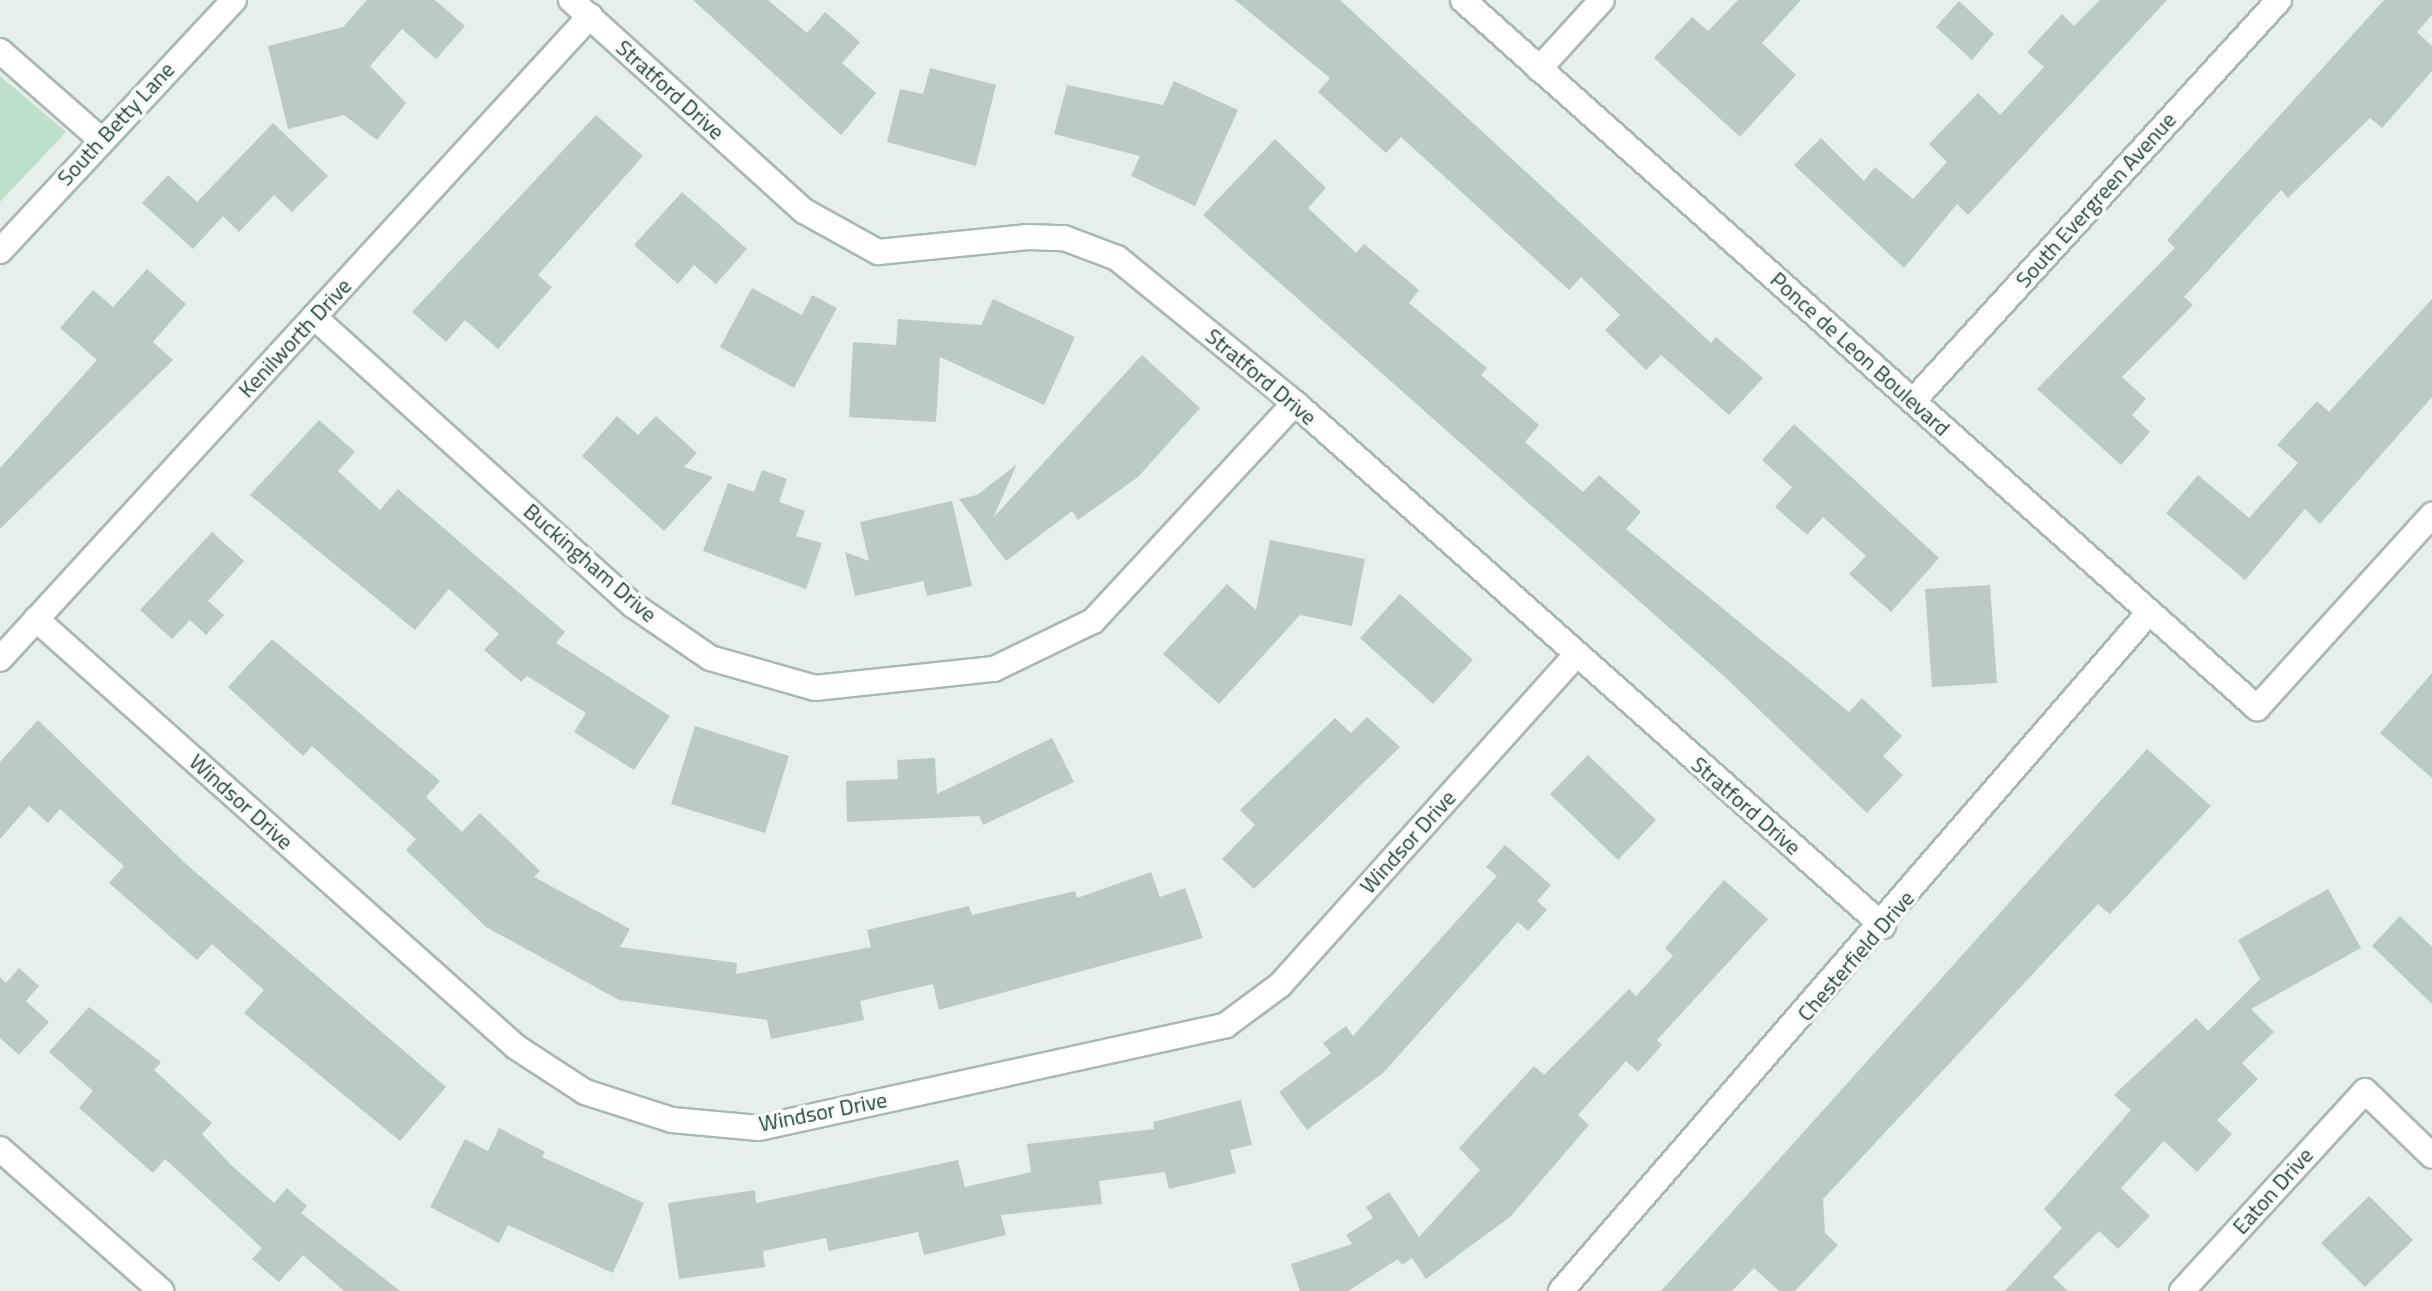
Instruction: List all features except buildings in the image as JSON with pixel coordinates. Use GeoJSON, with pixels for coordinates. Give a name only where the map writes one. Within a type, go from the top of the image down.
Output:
{"type":"FeatureCollection","features":[{"type":"Feature","properties":{"kind":"street","name":"South Betty Lane"},"geometry":{"type":"LineString","coordinates":[[0,251],[100,139],[234,0]]}},
{"type":"Feature","properties":{"kind":"street","name":"Ponce de Leon Boulevard"},"geometry":{"type":"LineString","coordinates":[[1463,0],[1913,401],[2146,616],[2257,708],[2431,519]]}},
{"type":"Feature","properties":{"kind":"street"},"geometry":{"type":"LineString","coordinates":[[1539,69],[1602,0]]}},
{"type":"Feature","properties":{"kind":"street","name":"South Evergreen Avenue"},"geometry":{"type":"LineString","coordinates":[[1913,401],[2279,0]]}},
{"type":"Feature","properties":{"kind":"street","name":"Kenilworth Drive"},"geometry":{"type":"LineString","coordinates":[[0,659],[314,317],[580,8]]}},
{"type":"Feature","properties":{"kind":"street","name":"Stratford Drive"},"geometry":{"type":"LineString","coordinates":[[580,8],[804,211],[878,252],[1028,237],[1092,247],[1117,258],[1295,403],[1575,656],[1883,926]]}},
{"type":"Feature","properties":{"kind":"street"},"geometry":{"type":"LineString","coordinates":[[0,51],[100,139]]}},
{"type":"Feature","properties":{"kind":"street","name":"Buckingham Drive"},"geometry":{"type":"LineString","coordinates":[[314,317],[633,605],[710,658],[815,688],[994,669],[1093,621],[1295,403]]}},
{"type":"Feature","properties":{"kind":"street","name":"Chesterfield Drive"},"geometry":{"type":"LineString","coordinates":[[1561,1291],[1883,926],[2146,616]]}},
{"type":"Feature","properties":{"kind":"street","name":"Windsor Drive"},"geometry":{"type":"LineString","coordinates":[[36,619],[552,1073],[672,1120],[759,1128],[1226,1025],[1280,985],[1575,656]]}},
{"type":"Feature","properties":{"kind":"street","name":"Eaton Drive"},"geometry":{"type":"LineString","coordinates":[[2182,1291],[2365,1091],[2432,1156]]}},
{"type":"Feature","properties":{"kind":"street"},"geometry":{"type":"LineString","coordinates":[[0,1149],[161,1291]]}},
{"type":"Feature","properties":{"kind":"green space"},"geometry":{"type":"Polygon","coordinates":[[[0,76],[66,132],[0,202],[0,76]]]}}]}
